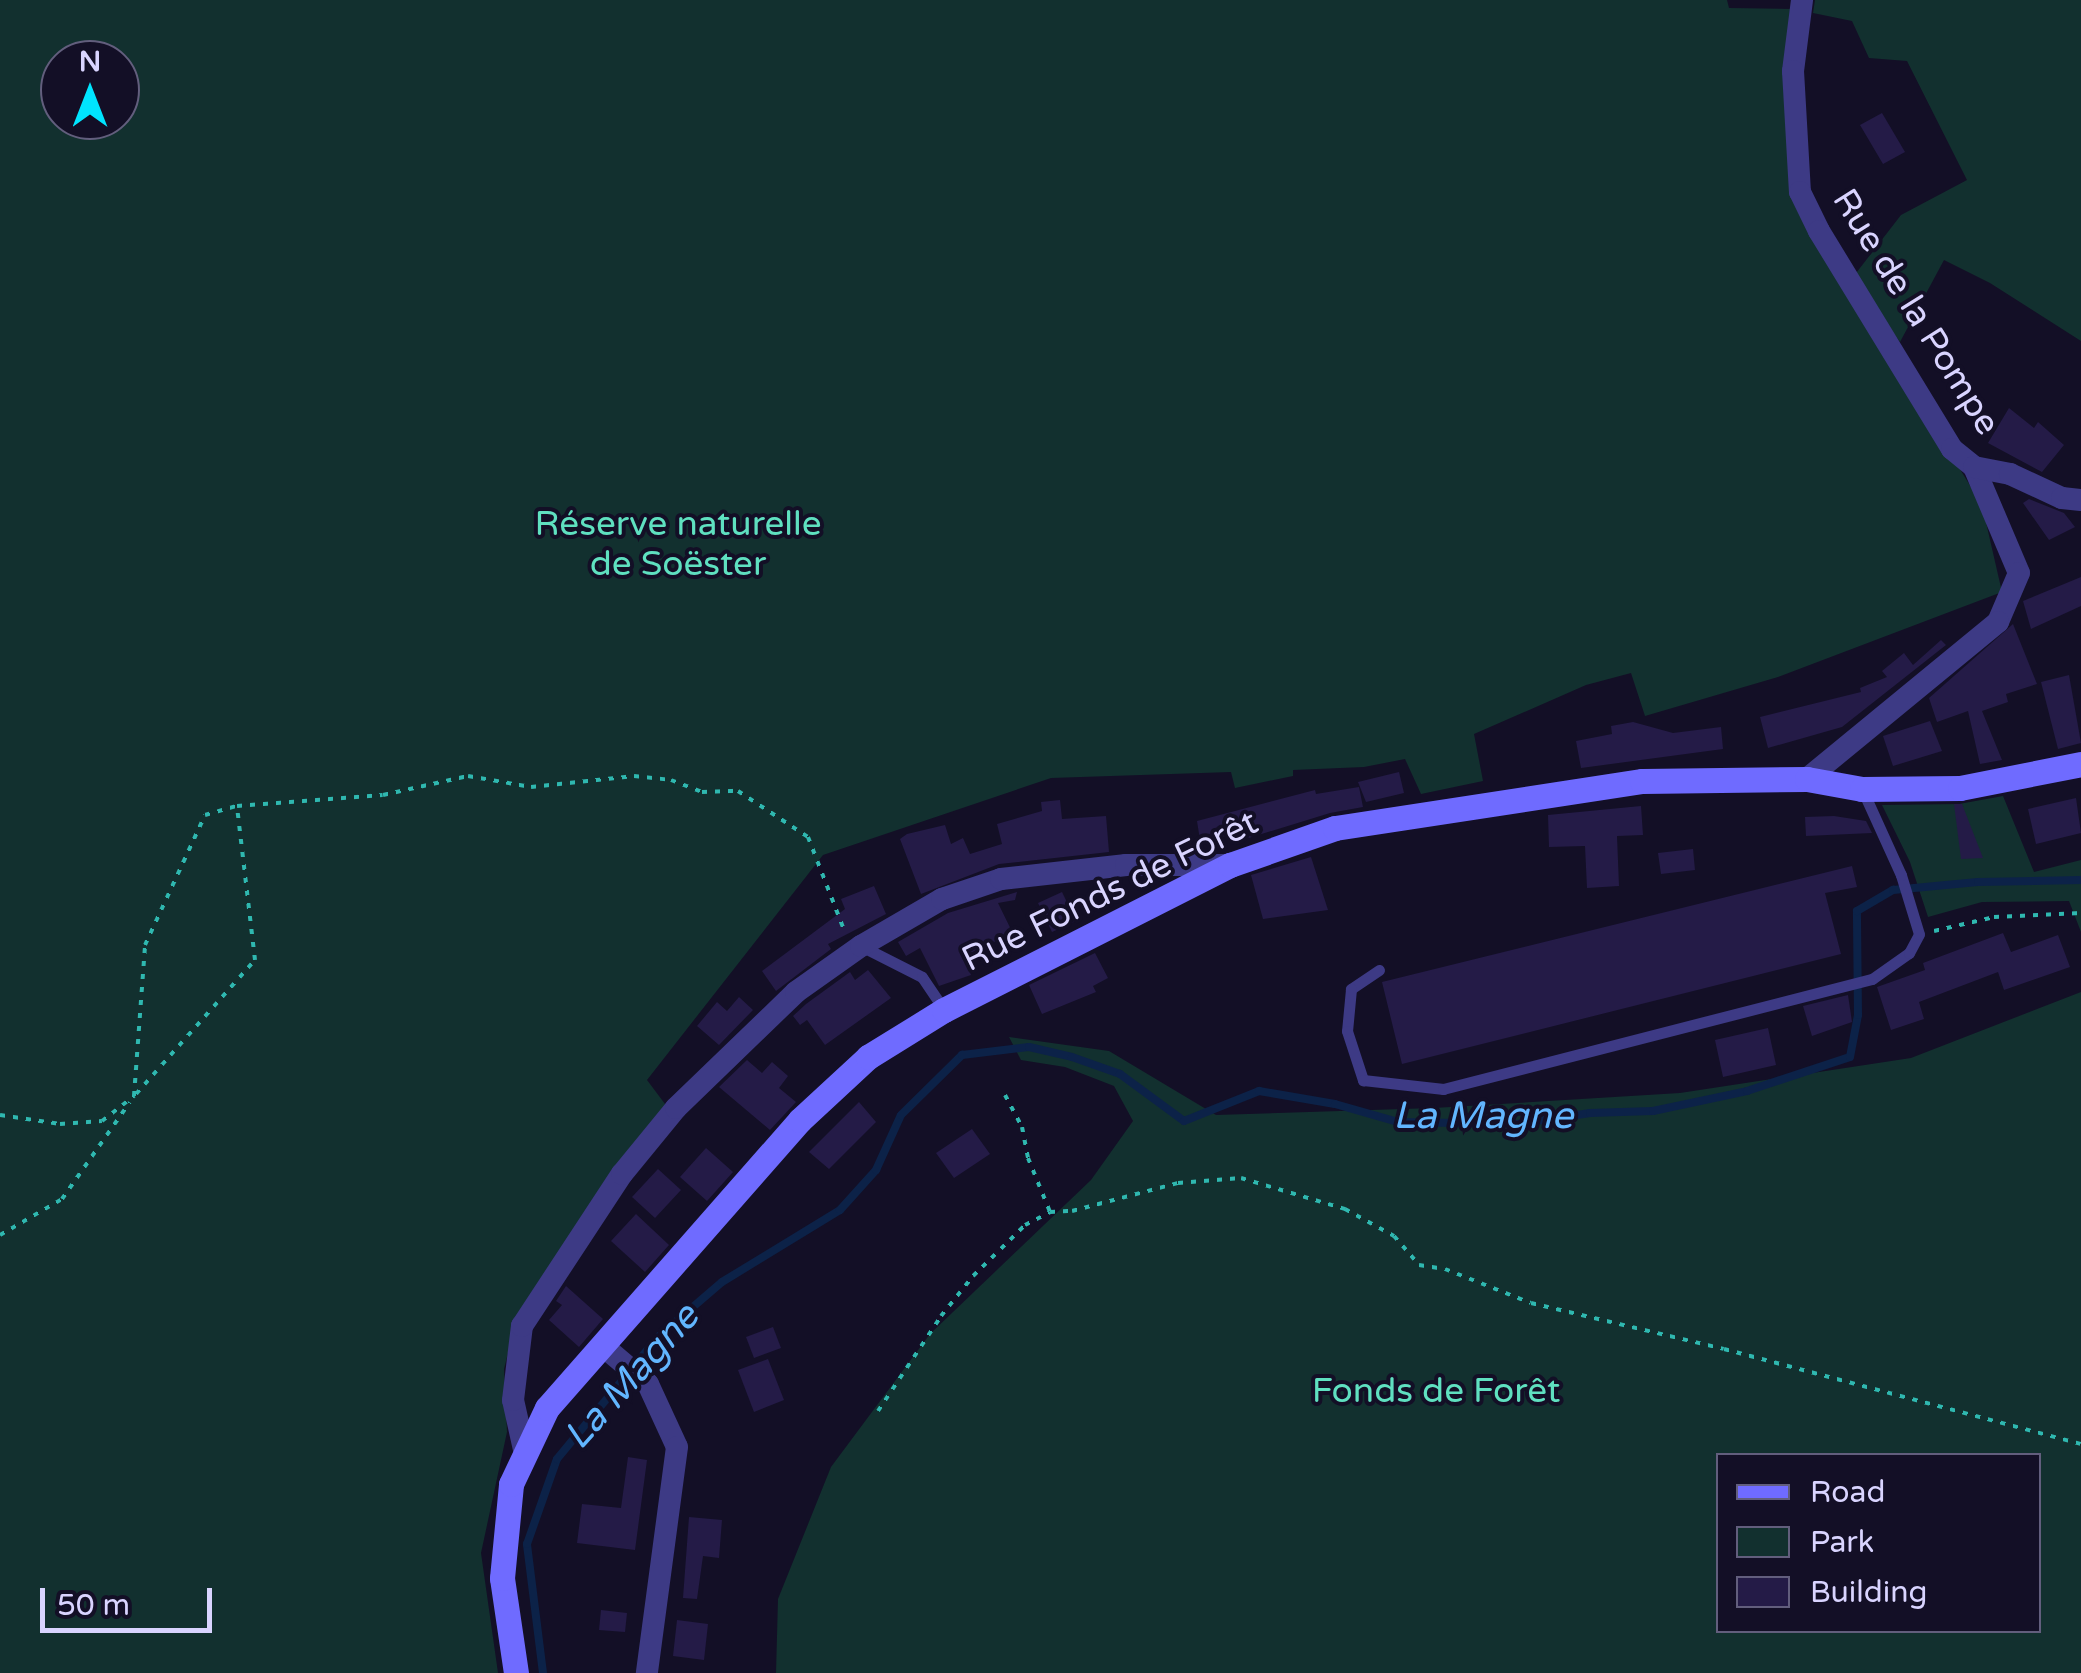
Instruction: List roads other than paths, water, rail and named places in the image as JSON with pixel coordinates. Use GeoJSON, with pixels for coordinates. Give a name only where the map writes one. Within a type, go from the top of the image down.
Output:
{"type":"FeatureCollection","features":[{"type":"Feature","properties":{"kind":"main road","name":"Rue Fonds de Forêt"},"geometry":{"type":"LineString","coordinates":[[516,1673],[502,1578],[511,1484],[548,1408],[612,1352],[800,1120],[868,1057],[944,1010],[1230,865],[1335,828],[1642,782],[1807,779],[1862,789],[1960,788],[2081,764]]}},
{"type":"Feature","properties":{"kind":"street","name":"Rue de la Pompe"},"geometry":{"type":"LineString","coordinates":[[1802,0],[1793,71],[1800,192],[1818,232],[1952,449],[1974,467],[2019,573],[1998,622],[1807,779]]}},
{"type":"Feature","properties":{"kind":"street","name":"Rue de la Pompe"},"geometry":{"type":"LineString","coordinates":[[1974,467],[2010,474],[2072,499]]}},
{"type":"Feature","properties":{"kind":"street"},"geometry":{"type":"LineString","coordinates":[[526,1454],[513,1400],[522,1326],[622,1174],[676,1108],[796,992],[862,946],[942,899],[1000,880],[1126,865],[1230,865]]}},
{"type":"Feature","properties":{"kind":"street"},"geometry":{"type":"LineString","coordinates":[[612,1352],[648,1384],[678,1447],[647,1673]]}},
{"type":"Feature","properties":{"kind":"lane"},"geometry":{"type":"LineString","coordinates":[[1379,970],[1351,989],[1347,1030],[1363,1080],[1443,1089],[1872,979],[1909,953],[1919,934],[1901,875],[1862,789]]}},
{"type":"Feature","properties":{"kind":"lane"},"geometry":{"type":"LineString","coordinates":[[862,946],[922,976],[944,1010]]}},
{"type":"Feature","properties":{"kind":"waterway","name":"La Magne"},"geometry":{"type":"LineString","coordinates":[[543,1673],[527,1544],[557,1459],[658,1337],[722,1282],[840,1210],[876,1170],[901,1115],[962,1055],[1029,1047],[1072,1057],[1120,1074],[1184,1121],[1259,1091],[1335,1104],[1398,1122],[1517,1124],[1590,1113],[1653,1111],[1747,1091],[1850,1057],[1858,1015],[1857,911],[1893,890],[1978,882],[2081,880]]}},
{"type":"Feature","properties":{"kind":"park label","name":"Réserve naturelle de Soëster"},"geometry":{"type":"Point","coordinates":[678,544]}},
{"type":"Feature","properties":{"kind":"park label","name":"Fonds de Forêt"},"geometry":{"type":"Point","coordinates":[1436,1391]}}]}
